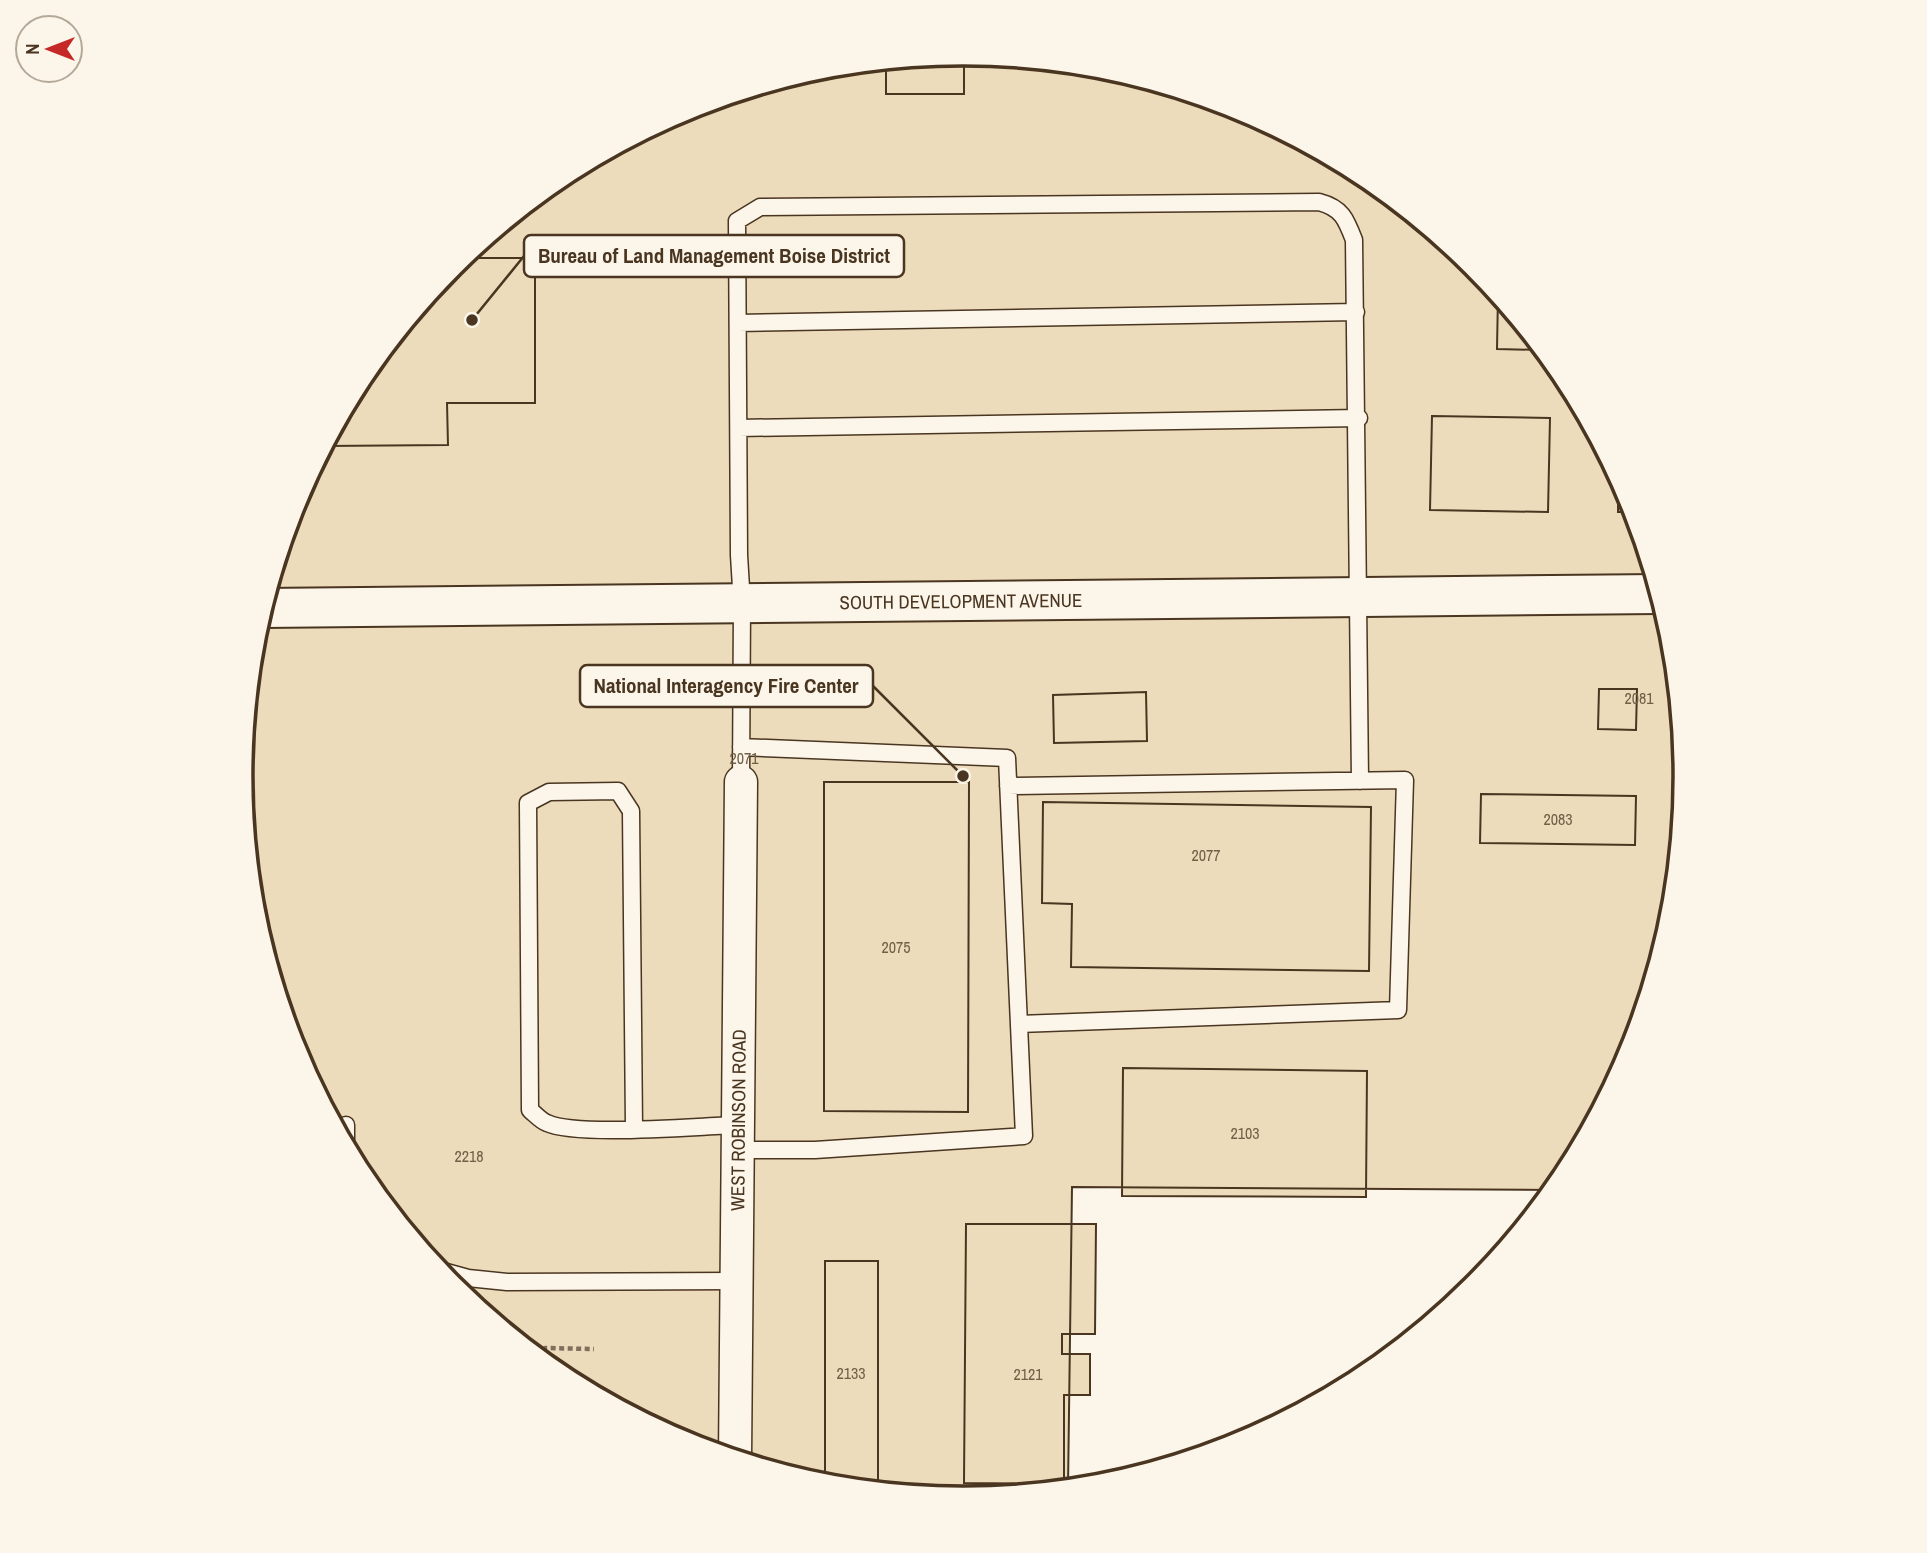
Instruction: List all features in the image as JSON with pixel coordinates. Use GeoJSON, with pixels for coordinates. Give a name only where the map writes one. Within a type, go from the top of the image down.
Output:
{"type":"FeatureCollection","features":[{"type":"Feature","properties":{"kind":"street","name":"SOUTH DEVELOPMENT AVENUE"},"geometry":{"type":"LineString","coordinates":[[274,608],[1649,594]]}},
{"type":"Feature","properties":{"kind":"street","name":"WEST ROBINSON ROAD"},"geometry":{"type":"LineString","coordinates":[[735,1449],[741,782]]}},
{"type":"Feature","properties":{"kind":"lane"},"geometry":{"type":"LineString","coordinates":[[741,782],[742,604],[739,555],[737,221],[760,207],[1319,202],[1334,206],[1345,216],[1354,240],[1359,418],[1360,781]]}},
{"type":"Feature","properties":{"kind":"lane"},"geometry":{"type":"LineString","coordinates":[[738,323],[1356,312]]}},
{"type":"Feature","properties":{"kind":"lane"},"geometry":{"type":"LineString","coordinates":[[739,428],[1359,418]]}},
{"type":"Feature","properties":{"kind":"lane"},"geometry":{"type":"LineString","coordinates":[[634,1128],[631,811],[618,791],[549,792],[528,803],[530,1110],[548,1124],[579,1129],[634,1128],[738,1138],[815,1150],[1024,1136],[1007,758],[741,747]]}},
{"type":"Feature","properties":{"kind":"lane"},"geometry":{"type":"LineString","coordinates":[[1008,786],[1405,780],[1398,1010],[1019,1024]]}},
{"type":"Feature","properties":{"kind":"lane"},"geometry":{"type":"LineString","coordinates":[[457,1275],[507,1282],[736,1281]]}},
{"type":"Feature","properties":{"kind":"path"},"geometry":{"type":"LineString","coordinates":[[544,1349],[594,1349]]}},
{"type":"Feature","properties":{"kind":"building"},"geometry":{"type":"Polygon","coordinates":[[[964,66],[964,94],[886,94],[886,71],[964,66]]]}},
{"type":"Feature","properties":{"kind":"building"},"geometry":{"type":"Polygon","coordinates":[[[964,66],[1056,73],[1102,80],[1192,104],[1278,140],[1319,162],[1396,213],[1432,243],[1466,274],[1527,344],[1554,382],[1600,462],[1636,548],[1649,593],[1667,684],[1674,776],[1672,823],[1660,915],[1636,1005],[1619,1048],[1578,1132],[1541,1190],[1072,1187],[1068,1478],[1010,1485],[917,1485],[825,1473],[780,1462],[735,1449],[692,1432],[608,1391],[531,1340],[461,1279],[400,1209],[349,1132],[308,1048],[291,1005],[278,960],[267,915],[255,823],[253,776],[260,684],[267,638],[291,548],[327,462],[349,421],[400,344],[430,308],[461,274],[531,213],[569,186],[649,140],[735,104],[780,91],[825,80],[917,68],[964,66]]]}},
{"type":"Feature","properties":{"kind":"building"},"geometry":{"type":"Polygon","coordinates":[[[479,258],[535,258],[535,403],[447,403],[448,445],[336,446],[373,382],[400,344],[461,274],[479,258]]]}},
{"type":"Feature","properties":{"kind":"building"},"geometry":{"type":"Polygon","coordinates":[[[1498,309],[1531,350],[1497,349],[1498,309]]]}},
{"type":"Feature","properties":{"kind":"building"},"geometry":{"type":"Polygon","coordinates":[[[1432,416],[1550,418],[1548,512],[1430,510],[1432,416]]]}},
{"type":"Feature","properties":{"kind":"building"},"geometry":{"type":"Polygon","coordinates":[[[1599,689],[1637,689],[1636,730],[1598,729],[1599,689]]]}},
{"type":"Feature","properties":{"kind":"building"},"geometry":{"type":"Polygon","coordinates":[[[1146,692],[1147,741],[1054,743],[1053,695],[1146,692]]]}},
{"type":"Feature","properties":{"kind":"building"},"geometry":{"type":"Polygon","coordinates":[[[824,782],[969,782],[968,1112],[824,1111],[824,782]]]}},
{"type":"Feature","properties":{"kind":"building"},"geometry":{"type":"Polygon","coordinates":[[[1481,794],[1636,796],[1635,845],[1480,843],[1481,794]]]}},
{"type":"Feature","properties":{"kind":"building"},"geometry":{"type":"Polygon","coordinates":[[[1043,802],[1371,807],[1369,971],[1071,967],[1072,904],[1042,903],[1043,802]]]}},
{"type":"Feature","properties":{"kind":"building"},"geometry":{"type":"Polygon","coordinates":[[[1123,1068],[1367,1071],[1366,1197],[1122,1196],[1123,1068]]]}},
{"type":"Feature","properties":{"kind":"building"},"geometry":{"type":"Polygon","coordinates":[[[966,1224],[1096,1224],[1095,1334],[1062,1334],[1062,1354],[1090,1354],[1090,1395],[1064,1395],[1064,1479],[1023,1484],[964,1483],[966,1224]]]}},
{"type":"Feature","properties":{"kind":"building"},"geometry":{"type":"Polygon","coordinates":[[[825,1261],[878,1261],[878,1481],[825,1473],[825,1261]]]}},
{"type":"Feature","properties":{"kind":"place","name":"Bureau of Land Management Boise District"},"geometry":{"type":"Point","coordinates":[472,320]}},
{"type":"Feature","properties":{"kind":"place","name":"National Interagency Fire Center"},"geometry":{"type":"Point","coordinates":[963,776]}}]}
